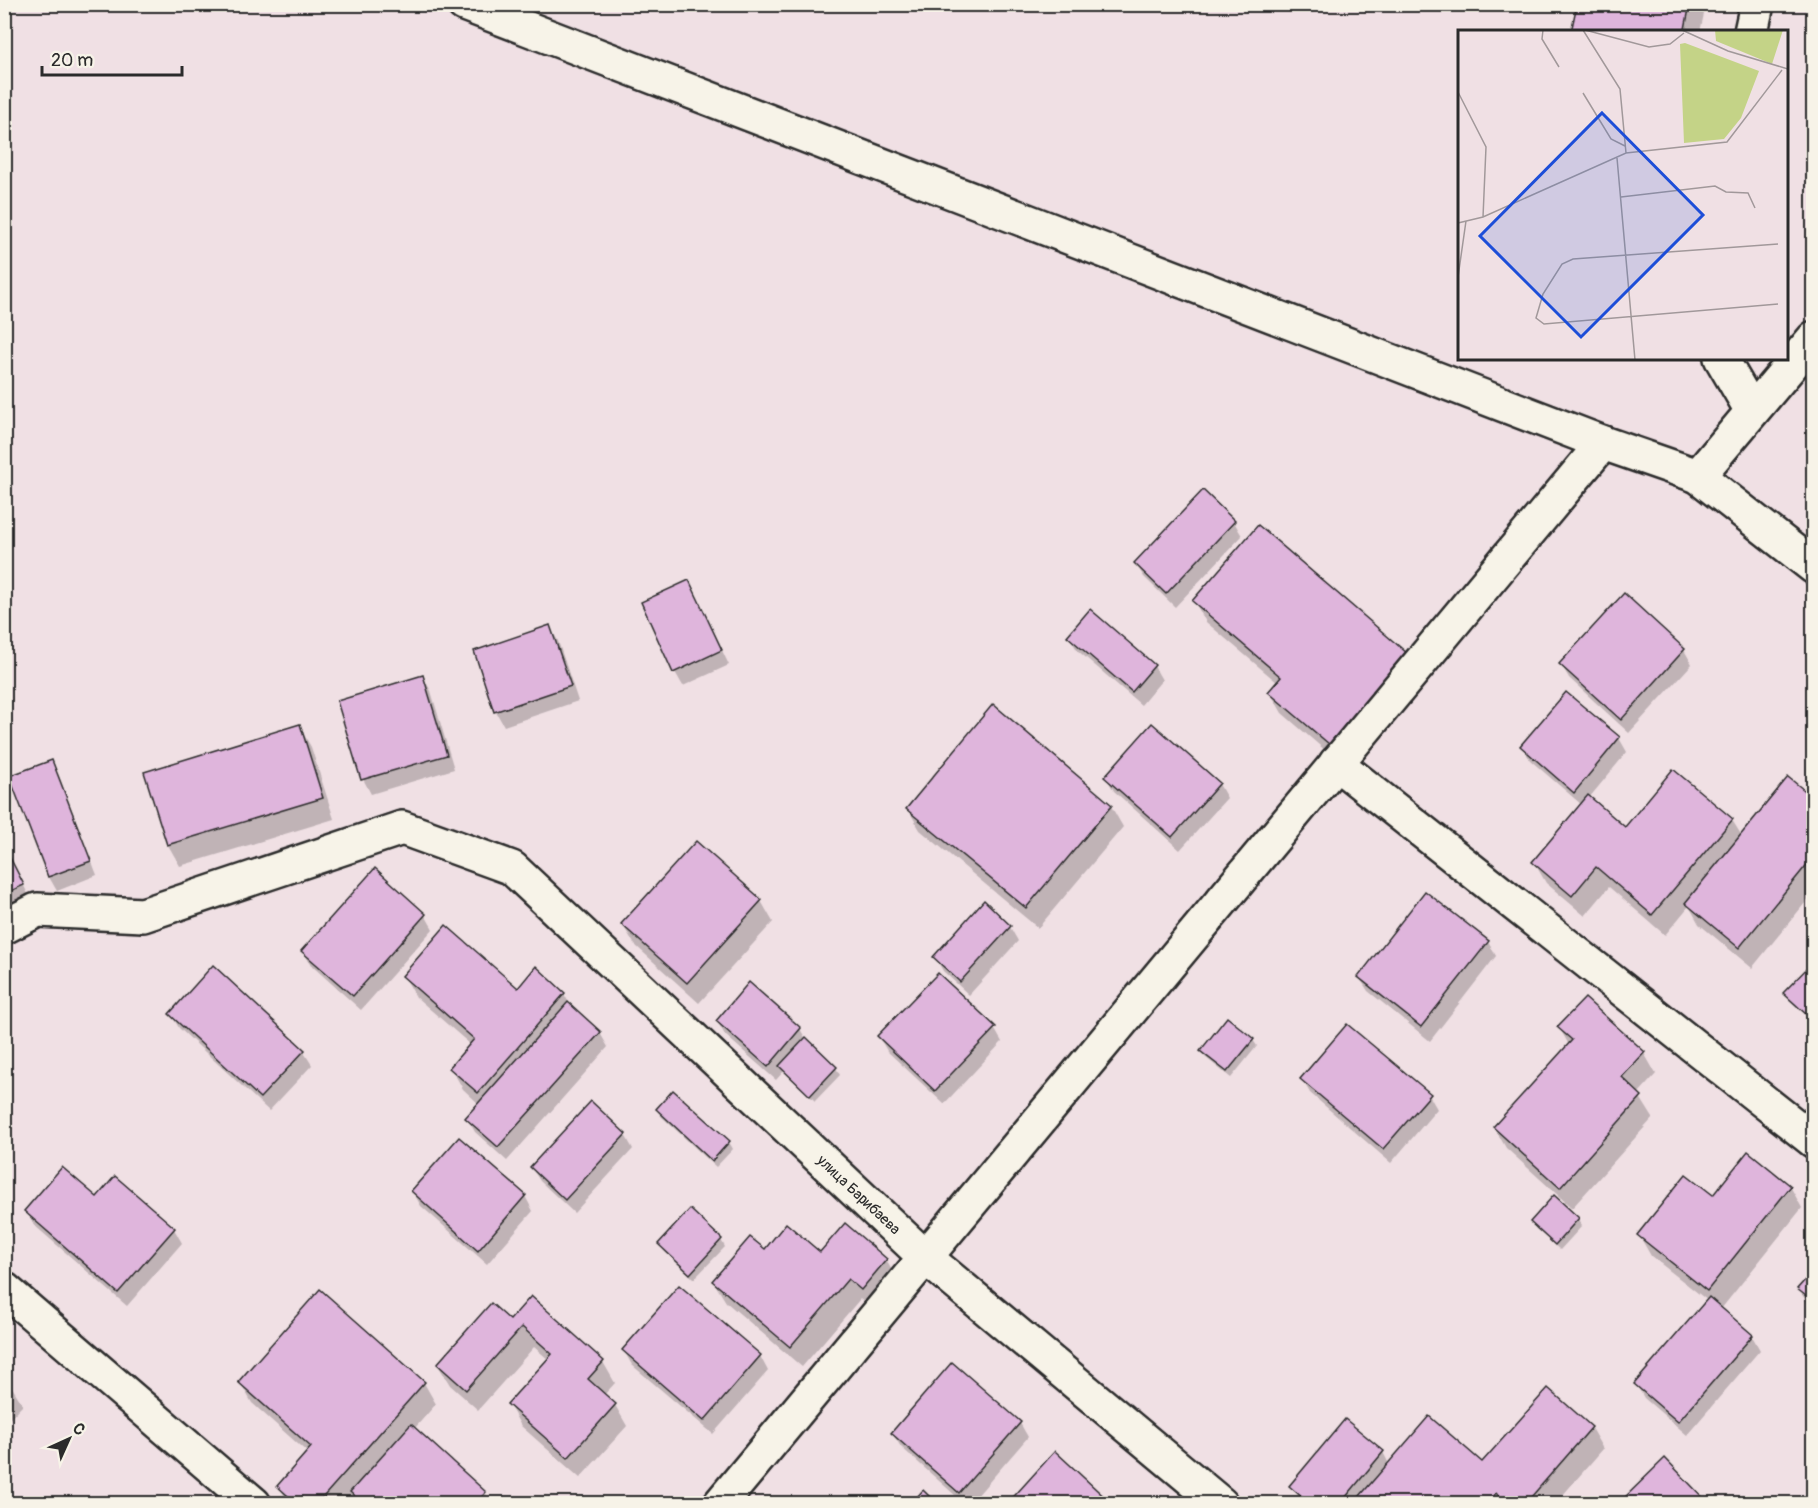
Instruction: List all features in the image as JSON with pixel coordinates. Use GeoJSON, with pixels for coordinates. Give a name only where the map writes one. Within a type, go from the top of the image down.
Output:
{"type":"FeatureCollection","features":[{"type":"Feature","properties":{"kind":"street"},"geometry":{"type":"LineString","coordinates":[[464,4],[1603,442],[1698,476],[1814,567]]}},
{"type":"Feature","properties":{"kind":"street"},"geometry":{"type":"LineString","coordinates":[[1751,30],[1757,4]]}},
{"type":"Feature","properties":{"kind":"street"},"geometry":{"type":"LineString","coordinates":[[1698,476],[1814,338]]}},
{"type":"Feature","properties":{"kind":"street"},"geometry":{"type":"LineString","coordinates":[[1722,360],[1752,411]]}},
{"type":"Feature","properties":{"kind":"street"},"geometry":{"type":"LineString","coordinates":[[720,1503],[1603,442]]}},
{"type":"Feature","properties":{"kind":"street"},"geometry":{"type":"LineString","coordinates":[[1336,763],[1814,1141]]}},
{"type":"Feature","properties":{"kind":"street","name":"улица Барибаева"},"geometry":{"type":"LineString","coordinates":[[4,927],[37,910],[143,915],[402,828],[512,868],[926,1257],[1221,1503]]}},
{"type":"Feature","properties":{"kind":"street"},"geometry":{"type":"LineString","coordinates":[[4,1289],[254,1503]]}},
{"type":"Feature","properties":{"kind":"building"},"geometry":{"type":"Polygon","coordinates":[[[1577,4],[1690,4],[1685,29],[1689,30],[1571,30],[1577,4]]]}},
{"type":"Feature","properties":{"kind":"building"},"geometry":{"type":"Polygon","coordinates":[[[1203,490],[1235,521],[1166,594],[1134,563],[1203,490]]]}},
{"type":"Feature","properties":{"kind":"building"},"geometry":{"type":"Polygon","coordinates":[[[1258,525],[1407,653],[1329,744],[1268,692],[1281,677],[1192,601],[1258,525]]]}},
{"type":"Feature","properties":{"kind":"building"},"geometry":{"type":"Polygon","coordinates":[[[689,580],[722,650],[673,673],[641,602],[689,580]]]}},
{"type":"Feature","properties":{"kind":"building"},"geometry":{"type":"Polygon","coordinates":[[[1624,593],[1685,649],[1621,720],[1559,664],[1624,593]]]}},
{"type":"Feature","properties":{"kind":"building"},"geometry":{"type":"Polygon","coordinates":[[[1090,609],[1155,665],[1132,692],[1067,636],[1090,609]]]}},
{"type":"Feature","properties":{"kind":"building"},"geometry":{"type":"Polygon","coordinates":[[[550,625],[571,686],[494,712],[474,651],[550,625]]]}},
{"type":"Feature","properties":{"kind":"building"},"geometry":{"type":"Polygon","coordinates":[[[423,675],[447,755],[361,780],[337,701],[423,675]]]}},
{"type":"Feature","properties":{"kind":"building"},"geometry":{"type":"Polygon","coordinates":[[[1566,692],[1620,737],[1574,793],[1520,746],[1566,692]]]}},
{"type":"Feature","properties":{"kind":"building"},"geometry":{"type":"Polygon","coordinates":[[[993,704],[1112,805],[1026,908],[906,809],[993,704]]]}},
{"type":"Feature","properties":{"kind":"building"},"geometry":{"type":"Polygon","coordinates":[[[1152,723],[1220,783],[1172,837],[1104,777],[1152,723]]]}},
{"type":"Feature","properties":{"kind":"building"},"geometry":{"type":"Polygon","coordinates":[[[300,724],[323,798],[167,845],[144,772],[300,724]]]}},
{"type":"Feature","properties":{"kind":"building"},"geometry":{"type":"Polygon","coordinates":[[[52,760],[91,861],[48,877],[9,776],[52,760]]]}},
{"type":"Feature","properties":{"kind":"building"},"geometry":{"type":"Polygon","coordinates":[[[1673,769],[1733,819],[1652,915],[1596,867],[1572,896],[1532,862],[1588,795],[1625,827],[1673,769]]]}},
{"type":"Feature","properties":{"kind":"building"},"geometry":{"type":"Polygon","coordinates":[[[1788,777],[1814,798],[1814,856],[1739,948],[1685,903],[1788,777]]]}},
{"type":"Feature","properties":{"kind":"building"},"geometry":{"type":"Polygon","coordinates":[[[696,841],[762,900],[687,983],[621,924],[696,841]]]}},
{"type":"Feature","properties":{"kind":"building"},"geometry":{"type":"Polygon","coordinates":[[[4,846],[24,885],[4,894],[4,846]]]}},
{"type":"Feature","properties":{"kind":"building"},"geometry":{"type":"Polygon","coordinates":[[[375,868],[426,914],[353,996],[301,951],[375,868]]]}},
{"type":"Feature","properties":{"kind":"building"},"geometry":{"type":"Polygon","coordinates":[[[1425,891],[1489,941],[1421,1027],[1358,977],[1425,891]]]}},
{"type":"Feature","properties":{"kind":"building"},"geometry":{"type":"Polygon","coordinates":[[[984,900],[1011,926],[960,982],[933,957],[984,900]]]}},
{"type":"Feature","properties":{"kind":"building"},"geometry":{"type":"Polygon","coordinates":[[[446,925],[518,988],[536,966],[565,993],[478,1093],[449,1068],[474,1039],[402,976],[446,925]]]}},
{"type":"Feature","properties":{"kind":"building"},"geometry":{"type":"Polygon","coordinates":[[[1814,961],[1814,1006],[1806,1014],[1783,993],[1814,961]]]}},
{"type":"Feature","properties":{"kind":"building"},"geometry":{"type":"Polygon","coordinates":[[[213,965],[305,1050],[260,1098],[169,1014],[213,965]]]}},
{"type":"Feature","properties":{"kind":"building"},"geometry":{"type":"Polygon","coordinates":[[[938,973],[996,1027],[935,1091],[877,1036],[938,973]]]}},
{"type":"Feature","properties":{"kind":"building"},"geometry":{"type":"Polygon","coordinates":[[[749,982],[801,1028],[768,1067],[716,1021],[749,982]]]}},
{"type":"Feature","properties":{"kind":"building"},"geometry":{"type":"Polygon","coordinates":[[[1585,998],[1645,1052],[1622,1077],[1642,1096],[1560,1188],[1493,1127],[1572,1040],[1557,1027],[1585,998]]]}},
{"type":"Feature","properties":{"kind":"building"},"geometry":{"type":"Polygon","coordinates":[[[568,1002],[601,1032],[498,1147],[465,1118],[568,1002]]]}},
{"type":"Feature","properties":{"kind":"building"},"geometry":{"type":"Polygon","coordinates":[[[1227,1017],[1254,1039],[1227,1072],[1200,1051],[1227,1017]]]}},
{"type":"Feature","properties":{"kind":"building"},"geometry":{"type":"Polygon","coordinates":[[[1347,1024],[1431,1094],[1383,1149],[1300,1079],[1347,1024]]]}},
{"type":"Feature","properties":{"kind":"building"},"geometry":{"type":"Polygon","coordinates":[[[806,1037],[837,1067],[810,1096],[779,1066],[806,1037]]]}},
{"type":"Feature","properties":{"kind":"building"},"geometry":{"type":"Polygon","coordinates":[[[673,1090],[730,1141],[712,1161],[656,1109],[673,1090]]]}},
{"type":"Feature","properties":{"kind":"building"},"geometry":{"type":"Polygon","coordinates":[[[591,1101],[626,1134],[565,1200],[530,1167],[591,1101]]]}},
{"type":"Feature","properties":{"kind":"building"},"geometry":{"type":"Polygon","coordinates":[[[459,1137],[526,1195],[478,1251],[411,1191],[459,1137]]]}},
{"type":"Feature","properties":{"kind":"building"},"geometry":{"type":"Polygon","coordinates":[[[1748,1151],[1791,1186],[1707,1291],[1637,1235],[1686,1174],[1713,1195],[1748,1151]]]}},
{"type":"Feature","properties":{"kind":"building"},"geometry":{"type":"Polygon","coordinates":[[[62,1167],[97,1197],[115,1176],[175,1228],[118,1293],[24,1211],[62,1167]]]}},
{"type":"Feature","properties":{"kind":"building"},"geometry":{"type":"Polygon","coordinates":[[[1554,1195],[1579,1218],[1555,1245],[1530,1222],[1554,1195]]]}},
{"type":"Feature","properties":{"kind":"building"},"geometry":{"type":"Polygon","coordinates":[[[690,1209],[722,1239],[690,1274],[658,1244],[690,1209]]]}},
{"type":"Feature","properties":{"kind":"building"},"geometry":{"type":"Polygon","coordinates":[[[786,1223],[820,1252],[845,1223],[887,1259],[861,1290],[848,1279],[790,1347],[712,1281],[750,1237],[765,1249],[786,1223]]]}},
{"type":"Feature","properties":{"kind":"building"},"geometry":{"type":"Polygon","coordinates":[[[1814,1270],[1814,1302],[1797,1289],[1814,1270]]]}},
{"type":"Feature","properties":{"kind":"building"},"geometry":{"type":"Polygon","coordinates":[[[679,1285],[761,1355],[704,1421],[622,1350],[679,1285]]]}},
{"type":"Feature","properties":{"kind":"building"},"geometry":{"type":"Polygon","coordinates":[[[320,1289],[425,1382],[317,1504],[297,1504],[277,1486],[311,1447],[238,1382],[320,1289]]]}},
{"type":"Feature","properties":{"kind":"building"},"geometry":{"type":"Polygon","coordinates":[[[531,1296],[604,1361],[588,1379],[616,1404],[568,1458],[507,1404],[552,1354],[522,1327],[466,1390],[437,1364],[491,1303],[510,1320],[531,1296]]]}},
{"type":"Feature","properties":{"kind":"building"},"geometry":{"type":"Polygon","coordinates":[[[1709,1297],[1753,1335],[1678,1422],[1634,1384],[1709,1297]]]}},
{"type":"Feature","properties":{"kind":"building"},"geometry":{"type":"Polygon","coordinates":[[[952,1362],[1021,1422],[959,1493],[891,1433],[952,1362]]]}},
{"type":"Feature","properties":{"kind":"building"},"geometry":{"type":"Polygon","coordinates":[[[1548,1388],[1592,1427],[1525,1504],[1507,1504],[1496,1493],[1487,1504],[1353,1504],[1429,1416],[1482,1462],[1548,1388]]]}},
{"type":"Feature","properties":{"kind":"building"},"geometry":{"type":"Polygon","coordinates":[[[1345,1419],[1384,1451],[1340,1504],[1310,1504],[1289,1486],[1345,1419]]]}},
{"type":"Feature","properties":{"kind":"building"},"geometry":{"type":"Polygon","coordinates":[[[411,1424],[486,1492],[475,1504],[363,1504],[350,1492],[411,1424]]]}},
{"type":"Feature","properties":{"kind":"building"},"geometry":{"type":"Polygon","coordinates":[[[1055,1451],[1112,1504],[1007,1504],[1055,1451]]]}},
{"type":"Feature","properties":{"kind":"building"},"geometry":{"type":"Polygon","coordinates":[[[1665,1458],[1709,1504],[1618,1504],[1665,1458]]]}},
{"type":"Feature","properties":{"kind":"building"},"geometry":{"type":"Polygon","coordinates":[[[923,1490],[937,1504],[911,1504],[923,1490]]]}}]}
